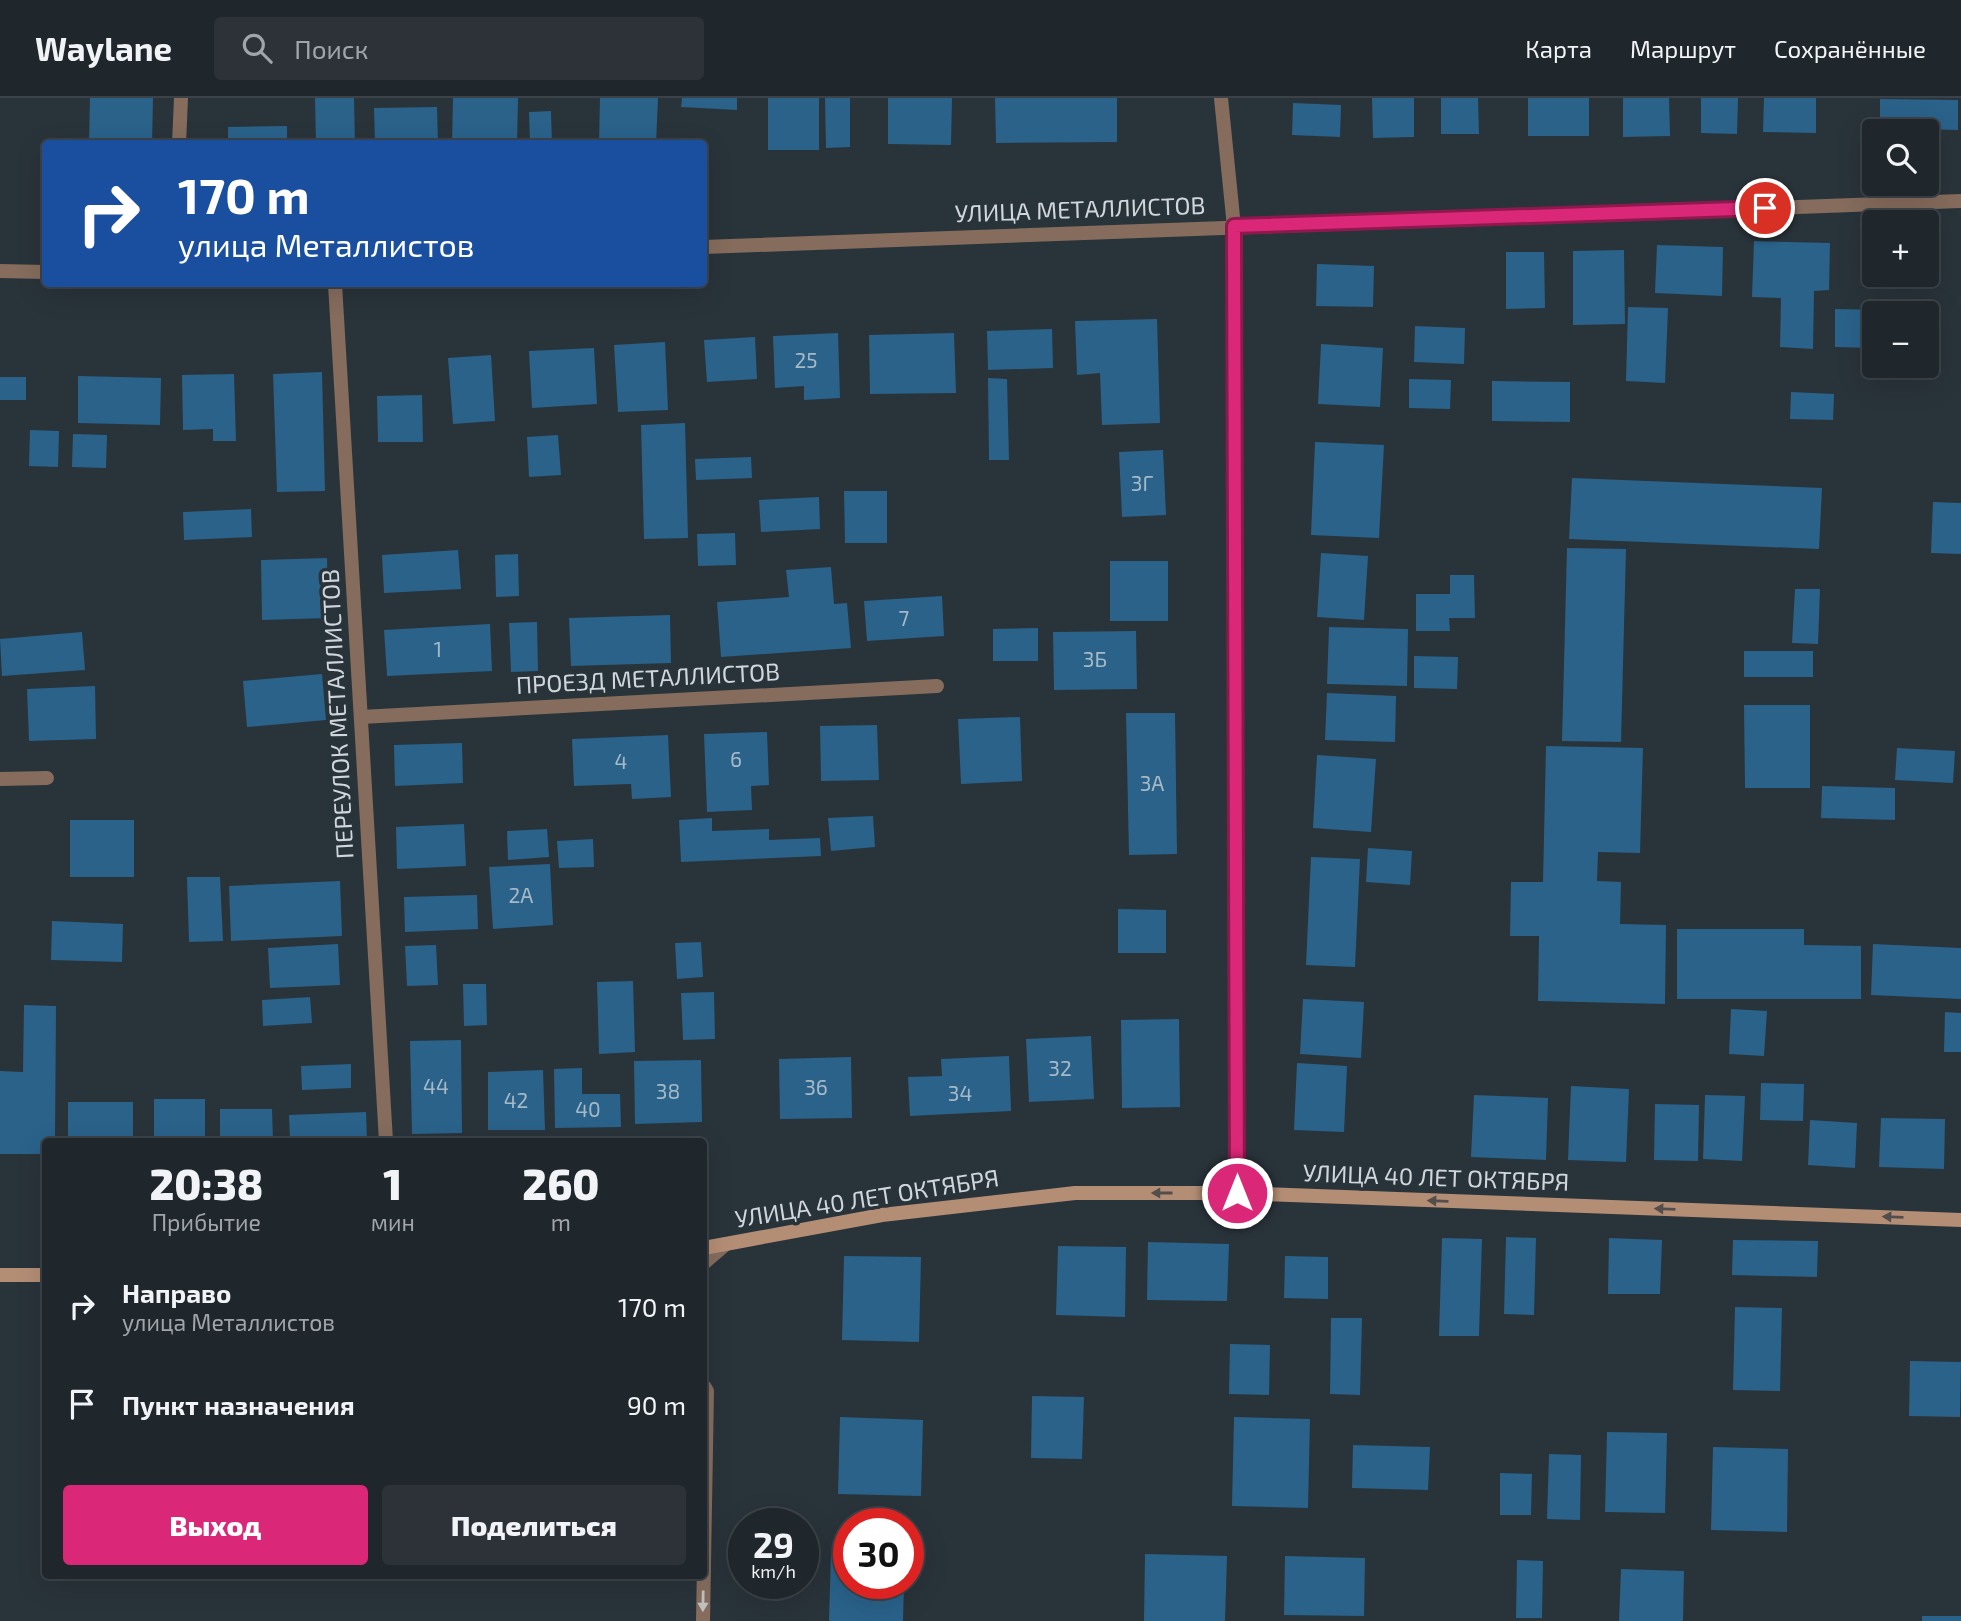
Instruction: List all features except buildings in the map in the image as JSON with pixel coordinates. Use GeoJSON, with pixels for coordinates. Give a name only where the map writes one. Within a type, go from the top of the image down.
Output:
{"type":"FeatureCollection","features":[{"type":"Feature","properties":{"kind":"street"},"geometry":{"type":"LineString","coordinates":[[179,140],[181,98]]}},
{"type":"Feature","properties":{"kind":"street"},"geometry":{"type":"LineString","coordinates":[[1221,98],[1234,226],[1237,1193]]}},
{"type":"Feature","properties":{"kind":"street","name":"УЛИЦА МЕТАЛЛИСТОВ"},"geometry":{"type":"LineString","coordinates":[[707,247],[1961,201]]}},
{"type":"Feature","properties":{"kind":"street"},"geometry":{"type":"LineString","coordinates":[[0,271],[42,272]]}},
{"type":"Feature","properties":{"kind":"street","name":"ПЕРЕУЛОК МЕТАЛЛИСТОВ"},"geometry":{"type":"LineString","coordinates":[[335,287],[386,1138]]}},
{"type":"Feature","properties":{"kind":"street","name":"ПРОЕЗД МЕТАЛЛИСТОВ"},"geometry":{"type":"LineString","coordinates":[[361,717],[937,686]]}},
{"type":"Feature","properties":{"kind":"street"},"geometry":{"type":"LineString","coordinates":[[0,779],[47,778]]}},
{"type":"Feature","properties":{"kind":"street","name":"УЛИЦА 40 ЛЕТ ОКТЯБРЯ"},"geometry":{"type":"LineString","coordinates":[[707,1247],[883,1215],[1075,1193],[1237,1193],[1961,1220]]}},
{"type":"Feature","properties":{"kind":"street"},"geometry":{"type":"LineString","coordinates":[[707,1260],[726,1244]]}},
{"type":"Feature","properties":{"kind":"street"},"geometry":{"type":"LineString","coordinates":[[0,1275],[42,1275]]}},
{"type":"Feature","properties":{"kind":"street"},"geometry":{"type":"LineString","coordinates":[[703,1621],[704,1579]]}},
{"type":"Feature","properties":{"kind":"route"},"geometry":{"type":"LineString","coordinates":[[1237,1193],[1234,226],[1765,208]]}}]}
